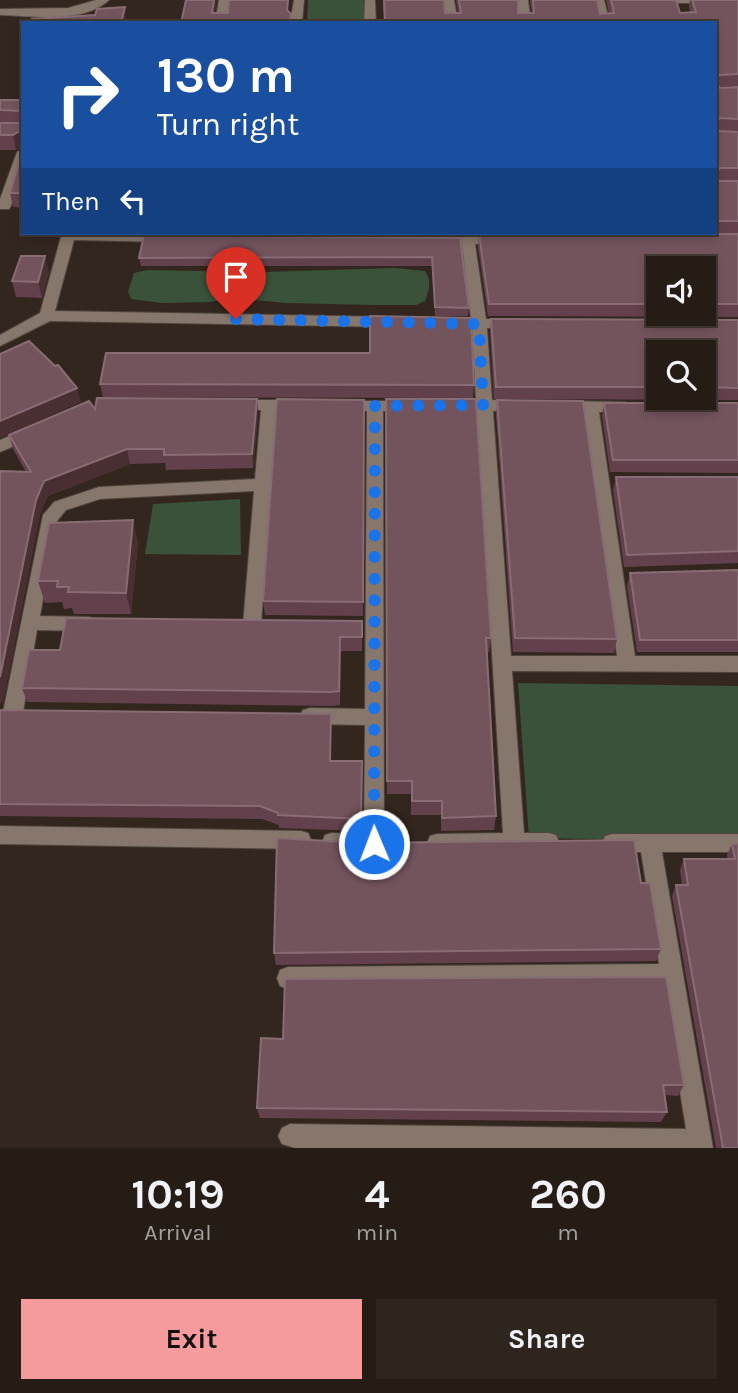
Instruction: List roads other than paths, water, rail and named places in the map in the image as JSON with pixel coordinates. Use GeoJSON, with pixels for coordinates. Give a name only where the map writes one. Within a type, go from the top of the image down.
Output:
{"type":"FeatureCollection","features":[{"type":"Feature","properties":{"kind":"street"},"geometry":{"type":"LineString","coordinates":[[5,0],[0,11],[71,10],[87,8],[104,0]]}},
{"type":"Feature","properties":{"kind":"street"},"geometry":{"type":"LineString","coordinates":[[220,21],[224,0]]}},
{"type":"Feature","properties":{"kind":"street"},"geometry":{"type":"LineString","coordinates":[[296,21],[299,0]]}},
{"type":"Feature","properties":{"kind":"street"},"geometry":{"type":"LineString","coordinates":[[370,0],[370,21]]}},
{"type":"Feature","properties":{"kind":"street"},"geometry":{"type":"LineString","coordinates":[[449,0],[452,21]]}},
{"type":"Feature","properties":{"kind":"street"},"geometry":{"type":"LineString","coordinates":[[523,0],[525,21]]}},
{"type":"Feature","properties":{"kind":"street"},"geometry":{"type":"LineString","coordinates":[[600,0],[604,21]]}},
{"type":"Feature","properties":{"kind":"street"},"geometry":{"type":"LineString","coordinates":[[679,4],[738,0]]}},
{"type":"Feature","properties":{"kind":"street"},"geometry":{"type":"LineString","coordinates":[[0,162],[21,159]]}},
{"type":"Feature","properties":{"kind":"street"},"geometry":{"type":"LineString","coordinates":[[4,205],[21,162]]}},
{"type":"Feature","properties":{"kind":"street"},"geometry":{"type":"LineString","coordinates":[[47,316],[69,235],[186,238]]}},
{"type":"Feature","properties":{"kind":"street"},"geometry":{"type":"LineString","coordinates":[[428,240],[468,237],[510,240]]}},
{"type":"Feature","properties":{"kind":"street"},"geometry":{"type":"LineString","coordinates":[[468,237],[479,324],[514,841]]}},
{"type":"Feature","properties":{"kind":"street"},"geometry":{"type":"LineString","coordinates":[[0,341],[47,316],[409,323]]}},
{"type":"Feature","properties":{"kind":"street"},"geometry":{"type":"LineString","coordinates":[[437,323],[533,324]]}},
{"type":"Feature","properties":{"kind":"street"},"geometry":{"type":"LineString","coordinates":[[216,405],[644,407]]}},
{"type":"Feature","properties":{"kind":"street"},"geometry":{"type":"LineString","coordinates":[[252,625],[269,405]]}},
{"type":"Feature","properties":{"kind":"street"},"geometry":{"type":"LineString","coordinates":[[374,844],[373,717],[368,626],[375,406]]}},
{"type":"Feature","properties":{"kind":"street"},"geometry":{"type":"LineString","coordinates":[[590,407],[609,481],[621,577],[627,662]]}},
{"type":"Feature","properties":{"kind":"street"},"geometry":{"type":"LineString","coordinates":[[0,446],[45,426]]}},
{"type":"Feature","properties":{"kind":"street"},"geometry":{"type":"LineString","coordinates":[[14,712],[49,519],[60,506],[99,493],[263,485]]}},
{"type":"Feature","properties":{"kind":"street"},"geometry":{"type":"LineString","coordinates":[[29,623],[113,624]]}},
{"type":"Feature","properties":{"kind":"street"},"geometry":{"type":"LineString","coordinates":[[500,663],[738,664]]}},
{"type":"Feature","properties":{"kind":"street"},"geometry":{"type":"LineString","coordinates":[[290,716],[373,717]]}},
{"type":"Feature","properties":{"kind":"street"},"geometry":{"type":"LineString","coordinates":[[0,835],[267,839],[374,844],[568,842]]}},
{"type":"Feature","properties":{"kind":"street"},"geometry":{"type":"LineString","coordinates":[[596,843],[738,843]]}},
{"type":"Feature","properties":{"kind":"street"},"geometry":{"type":"LineString","coordinates":[[290,1136],[700,1144],[650,844]]}},
{"type":"Feature","properties":{"kind":"street"},"geometry":{"type":"LineString","coordinates":[[288,978],[672,975]]}}]}
